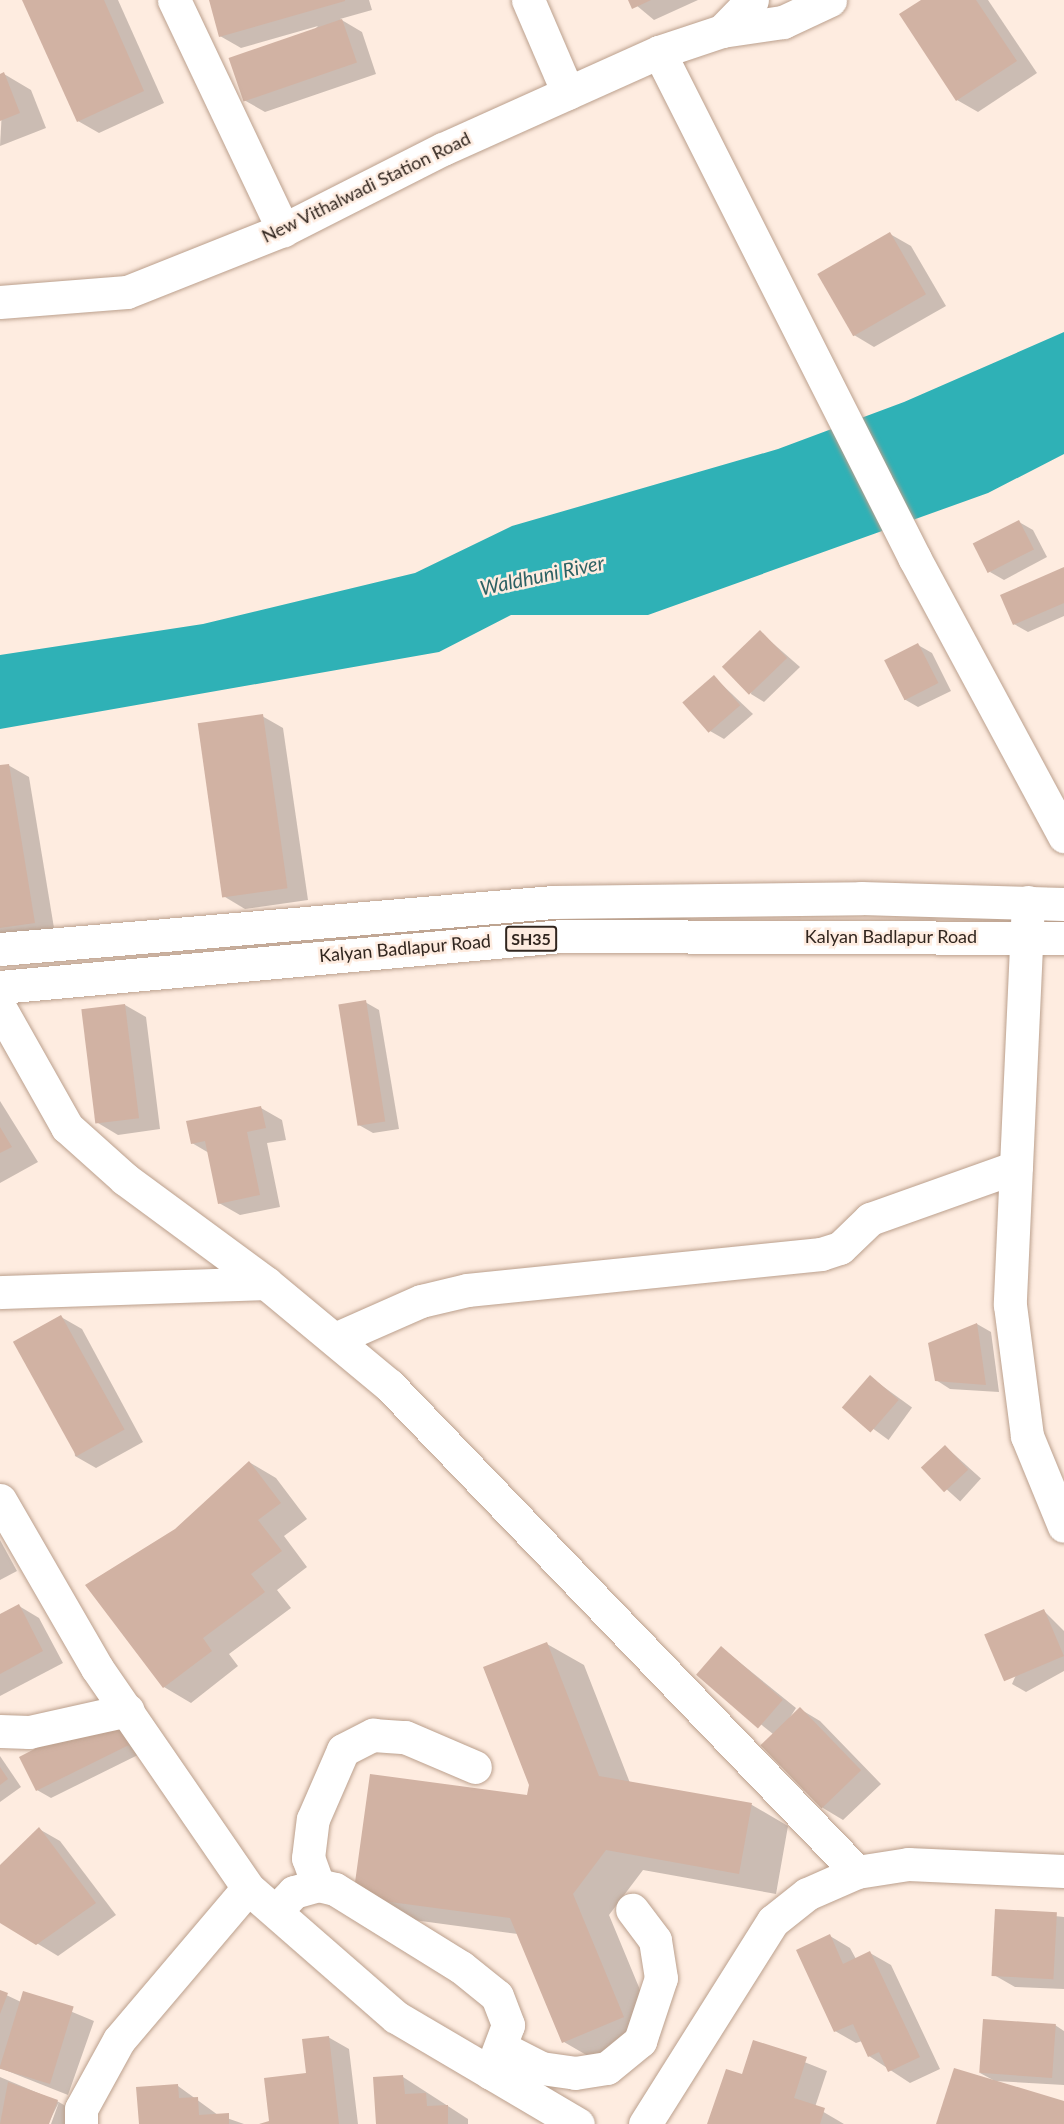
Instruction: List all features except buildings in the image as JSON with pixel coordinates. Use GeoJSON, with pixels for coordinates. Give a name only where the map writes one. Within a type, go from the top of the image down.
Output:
{"type":"FeatureCollection","features":[{"type":"Feature","properties":{"kind":"street"},"geometry":{"type":"LineString","coordinates":[[174,0],[283,230]]}},
{"type":"Feature","properties":{"kind":"street"},"geometry":{"type":"LineString","coordinates":[[528,0],[568,93]]}},
{"type":"Feature","properties":{"kind":"street","name":"New Vithalwadi Station Road"},"geometry":{"type":"LineString","coordinates":[[722,31],[752,0]]}},
{"type":"Feature","properties":{"kind":"street","name":"New Vithalwadi Station Road"},"geometry":{"type":"LineString","coordinates":[[0,302],[127,292],[283,230],[658,52],[722,31],[783,22],[830,0]]}},
{"type":"Feature","properties":{"kind":"street"},"geometry":{"type":"LineString","coordinates":[[658,52],[837,401],[915,559],[1064,836]]}},
{"type":"Feature","properties":{"kind":"street","name":"Kalyan Badlapur Road"},"geometry":{"type":"LineString","coordinates":[[0,949],[553,902],[1029,902],[1064,904]]}},
{"type":"Feature","properties":{"kind":"street"},"geometry":{"type":"LineString","coordinates":[[1029,902],[1010,1305],[1027,1436],[1064,1526]]}},
{"type":"Feature","properties":{"kind":"street","name":"Kalyan Badlapur Road"},"geometry":{"type":"LineString","coordinates":[[0,987],[561,936],[1064,938]]}},
{"type":"Feature","properties":{"kind":"street"},"geometry":{"type":"LineString","coordinates":[[0,1008],[67,1127],[125,1179],[337,1338],[389,1385],[857,1872]]}},
{"type":"Feature","properties":{"kind":"street"},"geometry":{"type":"LineString","coordinates":[[337,1338],[421,1301],[467,1290],[821,1254],[840,1248],[870,1219],[1016,1167]]}},
{"type":"Feature","properties":{"kind":"street"},"geometry":{"type":"LineString","coordinates":[[0,1292],[266,1283]]}},
{"type":"Feature","properties":{"kind":"street"},"geometry":{"type":"LineString","coordinates":[[0,1500],[97,1668],[248,1888],[396,2017],[496,2061],[578,2124]]}},
{"type":"Feature","properties":{"kind":"street"},"geometry":{"type":"LineString","coordinates":[[0,1731],[29,1732],[128,1710]]}},
{"type":"Feature","properties":{"kind":"street"},"geometry":{"type":"LineString","coordinates":[[318,1885],[308,1858],[313,1819],[343,1750],[372,1735],[405,1737],[475,1767]]}},
{"type":"Feature","properties":{"kind":"street"},"geometry":{"type":"LineString","coordinates":[[645,2124],[773,1921],[807,1894],[857,1872],[908,1864],[1064,1871]]}},
{"type":"Feature","properties":{"kind":"street"},"geometry":{"type":"LineString","coordinates":[[276,1911],[294,1892],[318,1885],[335,1889],[461,1967],[497,1996],[508,2025],[496,2061]]}},
{"type":"Feature","properties":{"kind":"street"},"geometry":{"type":"LineString","coordinates":[[81,2124],[81,2109],[119,2040],[248,1888]]}},
{"type":"Feature","properties":{"kind":"street"},"geometry":{"type":"LineString","coordinates":[[496,2061],[574,2073],[607,2068],[640,2041],[661,1978],[655,1940],[632,1910]]}},
{"type":"Feature","properties":{"kind":"water","name":"Waldhuni River"},"geometry":{"type":"Polygon","coordinates":[[[1064,332],[1064,454],[988,493],[648,615],[511,615],[439,652],[0,729],[0,655],[203,624],[415,573],[512,526],[778,449],[904,402],[1064,332]]]}}]}
